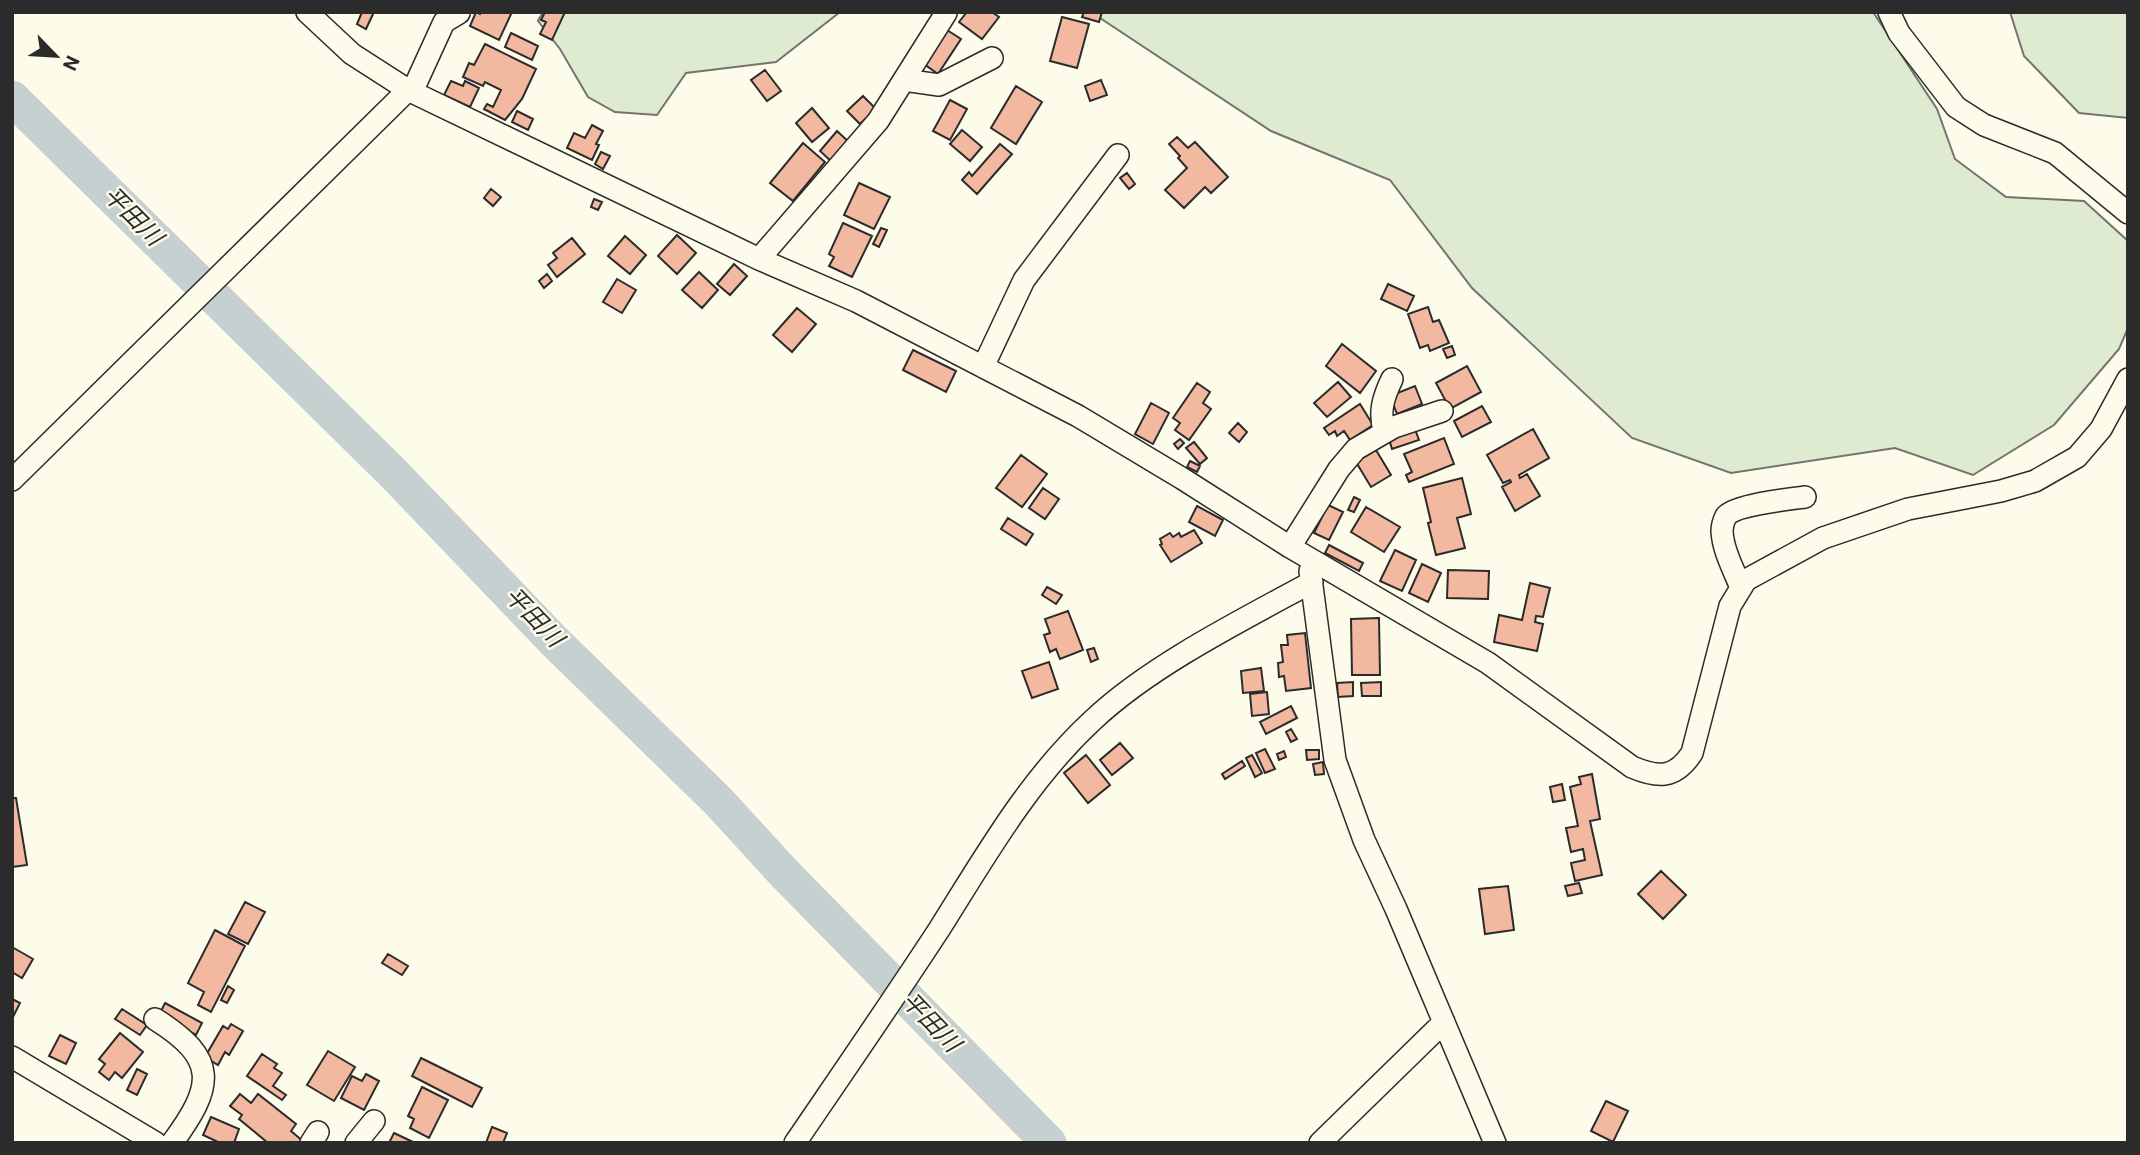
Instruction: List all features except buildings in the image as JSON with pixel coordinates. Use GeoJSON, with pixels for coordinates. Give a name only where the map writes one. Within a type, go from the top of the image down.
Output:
{"type":"FeatureCollection","features":[{"type":"Feature","properties":{"kind":"street"},"geometry":{"type":"LineString","coordinates":[[307,12],[352,54],[410,91],[759,259],[856,301],[1089,423],[1488,663],[1632,767],[1648,774],[1674,772],[1684,766],[1692,753],[1730,606],[1746,580],[1823,538],[1908,509],[2001,491],[2035,481],[2077,457],[2101,429],[2128,379]]}},
{"type":"Feature","properties":{"kind":"street"},"geometry":{"type":"LineString","coordinates":[[1889,12],[1899,33],[1956,107],[1984,125],[2055,153],[2128,213]]}},
{"type":"Feature","properties":{"kind":"street"},"geometry":{"type":"LineString","coordinates":[[12,480],[410,91],[444,22],[459,13]]}},
{"type":"Feature","properties":{"kind":"street"},"geometry":{"type":"LineString","coordinates":[[759,259],[878,121],[946,13]]}},
{"type":"Feature","properties":{"kind":"street"},"geometry":{"type":"LineString","coordinates":[[904,80],[939,85],[992,58]]}},
{"type":"Feature","properties":{"kind":"street"},"geometry":{"type":"LineString","coordinates":[[983,367],[1024,280],[1118,155]]}},
{"type":"Feature","properties":{"kind":"street"},"geometry":{"type":"LineString","coordinates":[[1384,431],[1380,417],[1381,407],[1392,379]]}},
{"type":"Feature","properties":{"kind":"street"},"geometry":{"type":"LineString","coordinates":[[1298,551],[1356,449],[1384,431],[1442,411]]}},
{"type":"Feature","properties":{"kind":"street"},"geometry":{"type":"LineString","coordinates":[[1741,588],[1721,528],[1726,517],[1734,511],[1765,503],[1805,497]]}},
{"type":"Feature","properties":{"kind":"street"},"geometry":{"type":"LineString","coordinates":[[1298,551],[1312,582],[1335,760],[1364,841],[1495,1143]]}},
{"type":"Feature","properties":{"kind":"street"},"geometry":{"type":"LineString","coordinates":[[795,1143],[908,978],[1021,801],[1059,754],[1094,718],[1183,654],[1312,582]]}},
{"type":"Feature","properties":{"kind":"street"},"geometry":{"type":"LineString","coordinates":[[155,1019],[192,1046],[202,1070],[200,1100],[172,1143]]}},
{"type":"Feature","properties":{"kind":"street"},"geometry":{"type":"LineString","coordinates":[[1320,1143],[1444,1022]]}},
{"type":"Feature","properties":{"kind":"street"},"geometry":{"type":"LineString","coordinates":[[12,1057],[156,1143]]}},
{"type":"Feature","properties":{"kind":"street"},"geometry":{"type":"LineString","coordinates":[[356,1143],[374,1121]]}},
{"type":"Feature","properties":{"kind":"green space"},"geometry":{"type":"Polygon","coordinates":[[[543,12],[840,12],[776,62],[686,73],[657,115],[615,112],[588,97],[560,49],[538,21],[543,12]]]}},
{"type":"Feature","properties":{"kind":"green space"},"geometry":{"type":"Polygon","coordinates":[[[1091,12],[1873,12],[1937,109],[1955,159],[2006,197],[2084,201],[2128,241],[2128,328],[2119,349],[2054,425],[1973,475],[1895,448],[1731,473],[1632,438],[1472,288],[1390,180],[1271,131],[1091,12]]]}},
{"type":"Feature","properties":{"kind":"green space"},"geometry":{"type":"Polygon","coordinates":[[[2010,12],[2128,12],[2128,118],[2079,113],[2024,56],[2010,12]]]}},
{"type":"Feature","properties":{"kind":"waterway","name":"平田川"},"geometry":{"type":"LineString","coordinates":[[12,98],[394,474],[554,641],[718,801],[784,873],[1049,1143]]}}]}
